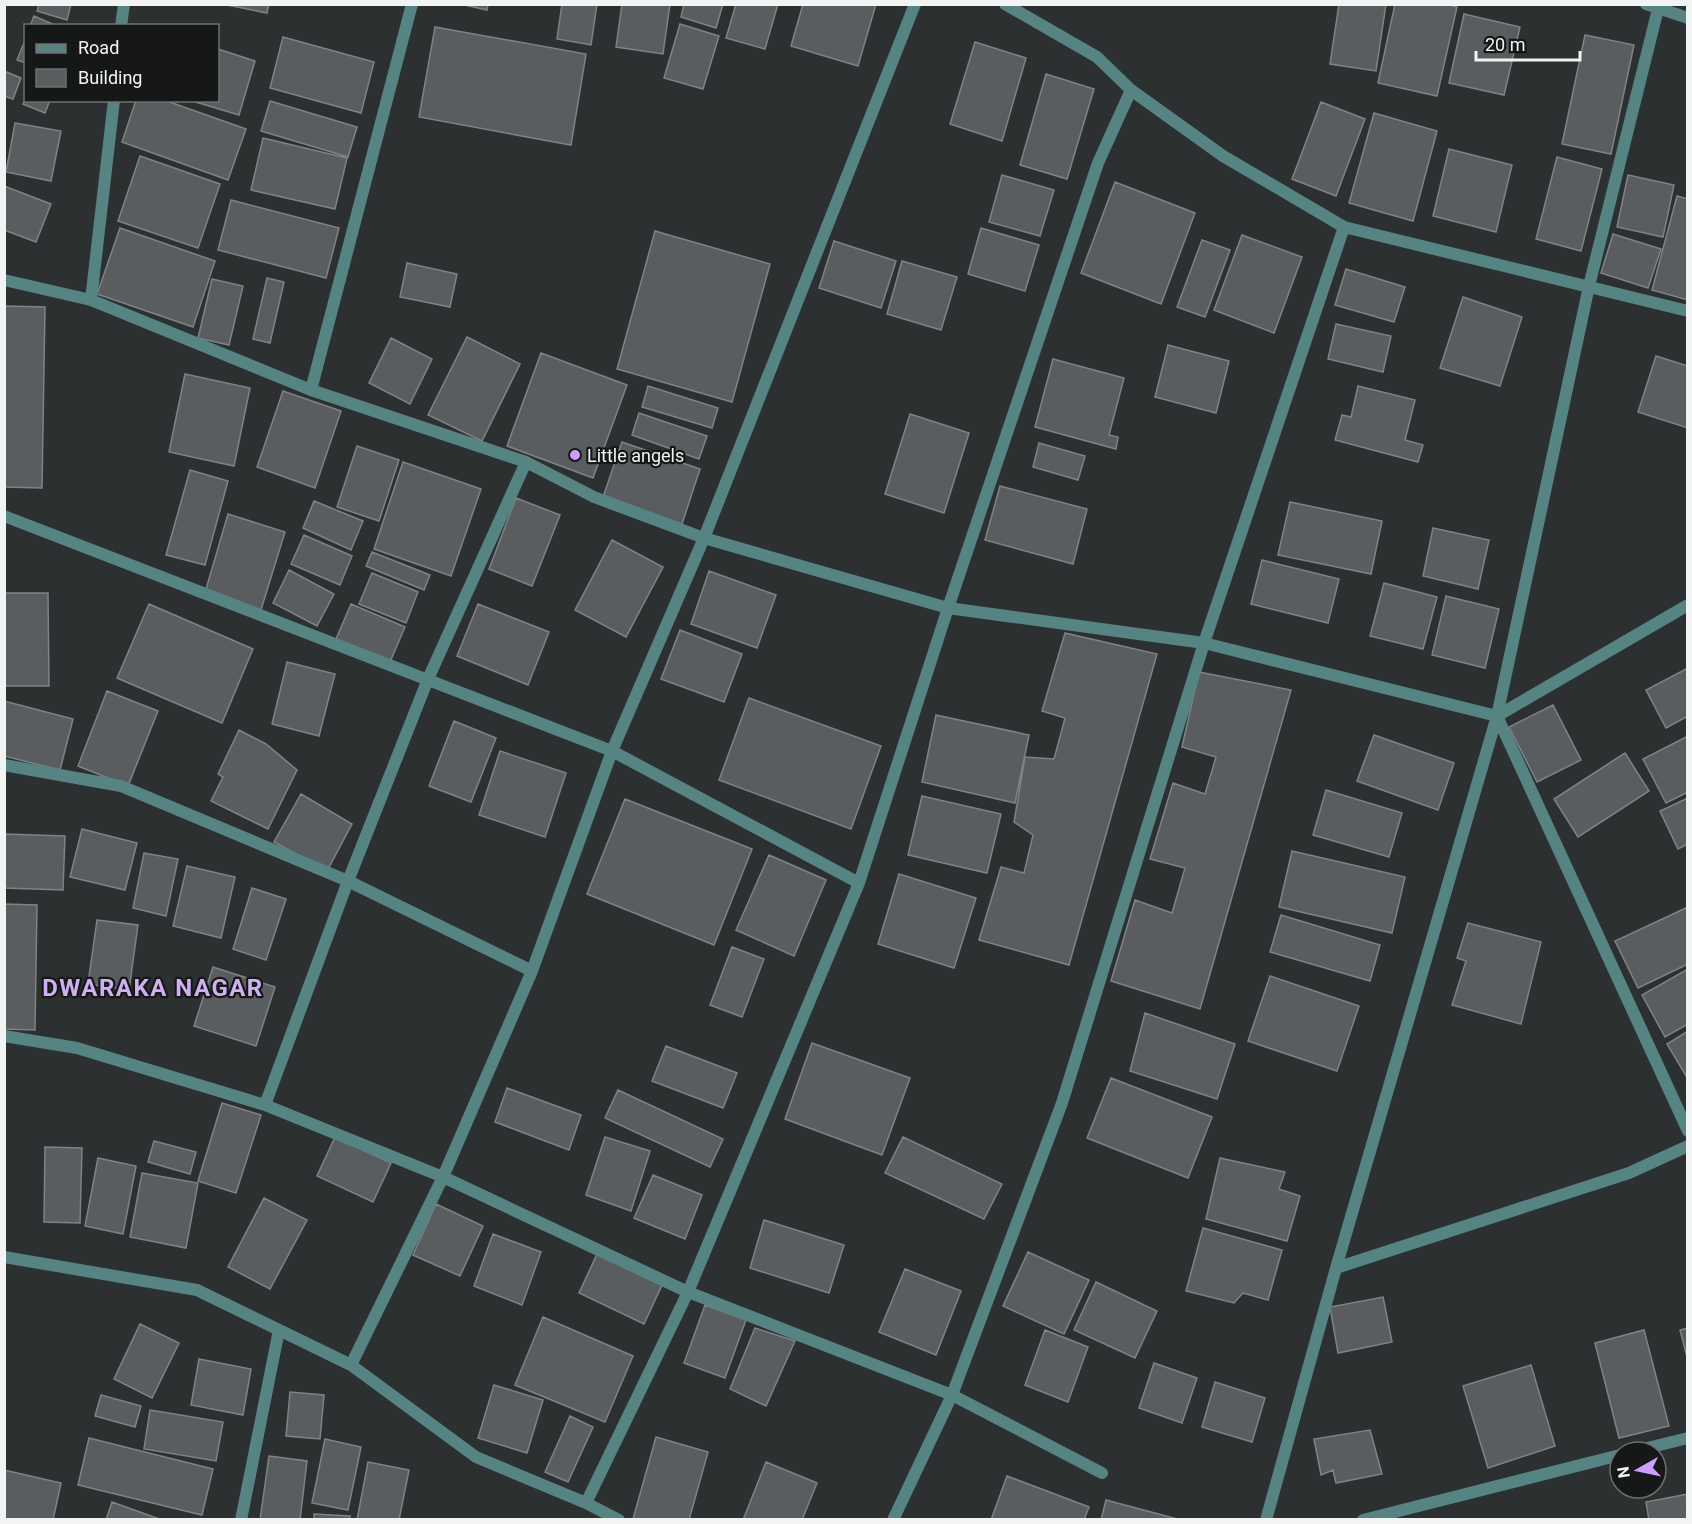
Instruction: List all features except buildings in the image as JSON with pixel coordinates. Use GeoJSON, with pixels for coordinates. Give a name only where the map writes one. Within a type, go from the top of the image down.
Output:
{"type":"FeatureCollection","features":[{"type":"Feature","properties":{"kind":"street"},"geometry":{"type":"LineString","coordinates":[[122,24],[124,4]]}},
{"type":"Feature","properties":{"kind":"street"},"geometry":{"type":"LineString","coordinates":[[311,390],[412,4]]}},
{"type":"Feature","properties":{"kind":"street"},"geometry":{"type":"LineString","coordinates":[[351,1365],[444,1177],[532,971],[612,751],[704,538],[915,4]]}},
{"type":"Feature","properties":{"kind":"street"},"geometry":{"type":"LineString","coordinates":[[1005,4],[1097,57],[1131,90],[1223,156],[1344,227],[1688,311]]}},
{"type":"Feature","properties":{"kind":"street"},"geometry":{"type":"LineString","coordinates":[[1266,1520],[1336,1268],[1497,716],[1589,286],[1652,7],[1688,18]]}},
{"type":"Feature","properties":{"kind":"street"},"geometry":{"type":"LineString","coordinates":[[586,1503],[688,1292],[859,883],[948,608],[1098,163],[1131,90]]}},
{"type":"Feature","properties":{"kind":"street"},"geometry":{"type":"LineString","coordinates":[[91,300],[114,102]]}},
{"type":"Feature","properties":{"kind":"street"},"geometry":{"type":"LineString","coordinates":[[893,1520],[952,1395],[1062,1103],[1204,643],[1344,227]]}},
{"type":"Feature","properties":{"kind":"street"},"geometry":{"type":"LineString","coordinates":[[4,280],[91,300],[311,390],[526,462],[594,497],[704,538],[948,608],[1204,643],[1497,716],[1688,605]]}},
{"type":"Feature","properties":{"kind":"street"},"geometry":{"type":"LineString","coordinates":[[265,1105],[348,881],[428,679],[526,462]]}},
{"type":"Feature","properties":{"kind":"street"},"geometry":{"type":"LineString","coordinates":[[4,516],[612,751],[859,883]]}},
{"type":"Feature","properties":{"kind":"street"},"geometry":{"type":"LineString","coordinates":[[1497,716],[1688,1131]]}},
{"type":"Feature","properties":{"kind":"street"},"geometry":{"type":"LineString","coordinates":[[4,765],[121,786],[348,881],[532,971]]}},
{"type":"Feature","properties":{"kind":"street"},"geometry":{"type":"LineString","coordinates":[[4,1036],[77,1048],[265,1105],[444,1177],[688,1292],[952,1395],[1102,1473]]}},
{"type":"Feature","properties":{"kind":"street"},"geometry":{"type":"LineString","coordinates":[[1336,1268],[1629,1173],[1688,1146]]}},
{"type":"Feature","properties":{"kind":"street"},"geometry":{"type":"LineString","coordinates":[[4,1257],[197,1290],[351,1365],[476,1457],[586,1503],[619,1520]]}},
{"type":"Feature","properties":{"kind":"street"},"geometry":{"type":"LineString","coordinates":[[241,1520],[279,1330]]}},
{"type":"Feature","properties":{"kind":"street"},"geometry":{"type":"LineString","coordinates":[[1668,1443],[1688,1438]]}},
{"type":"Feature","properties":{"kind":"street"},"geometry":{"type":"LineString","coordinates":[[1363,1520],[1608,1458]]}},
{"type":"Feature","properties":{"kind":"place","name":"Little angels"},"geometry":{"type":"Point","coordinates":[575,455]}},
{"type":"Feature","properties":{"kind":"district","name":"DWARAKA NAGAR"},"geometry":{"type":"Point","coordinates":[153,988]}}]}
